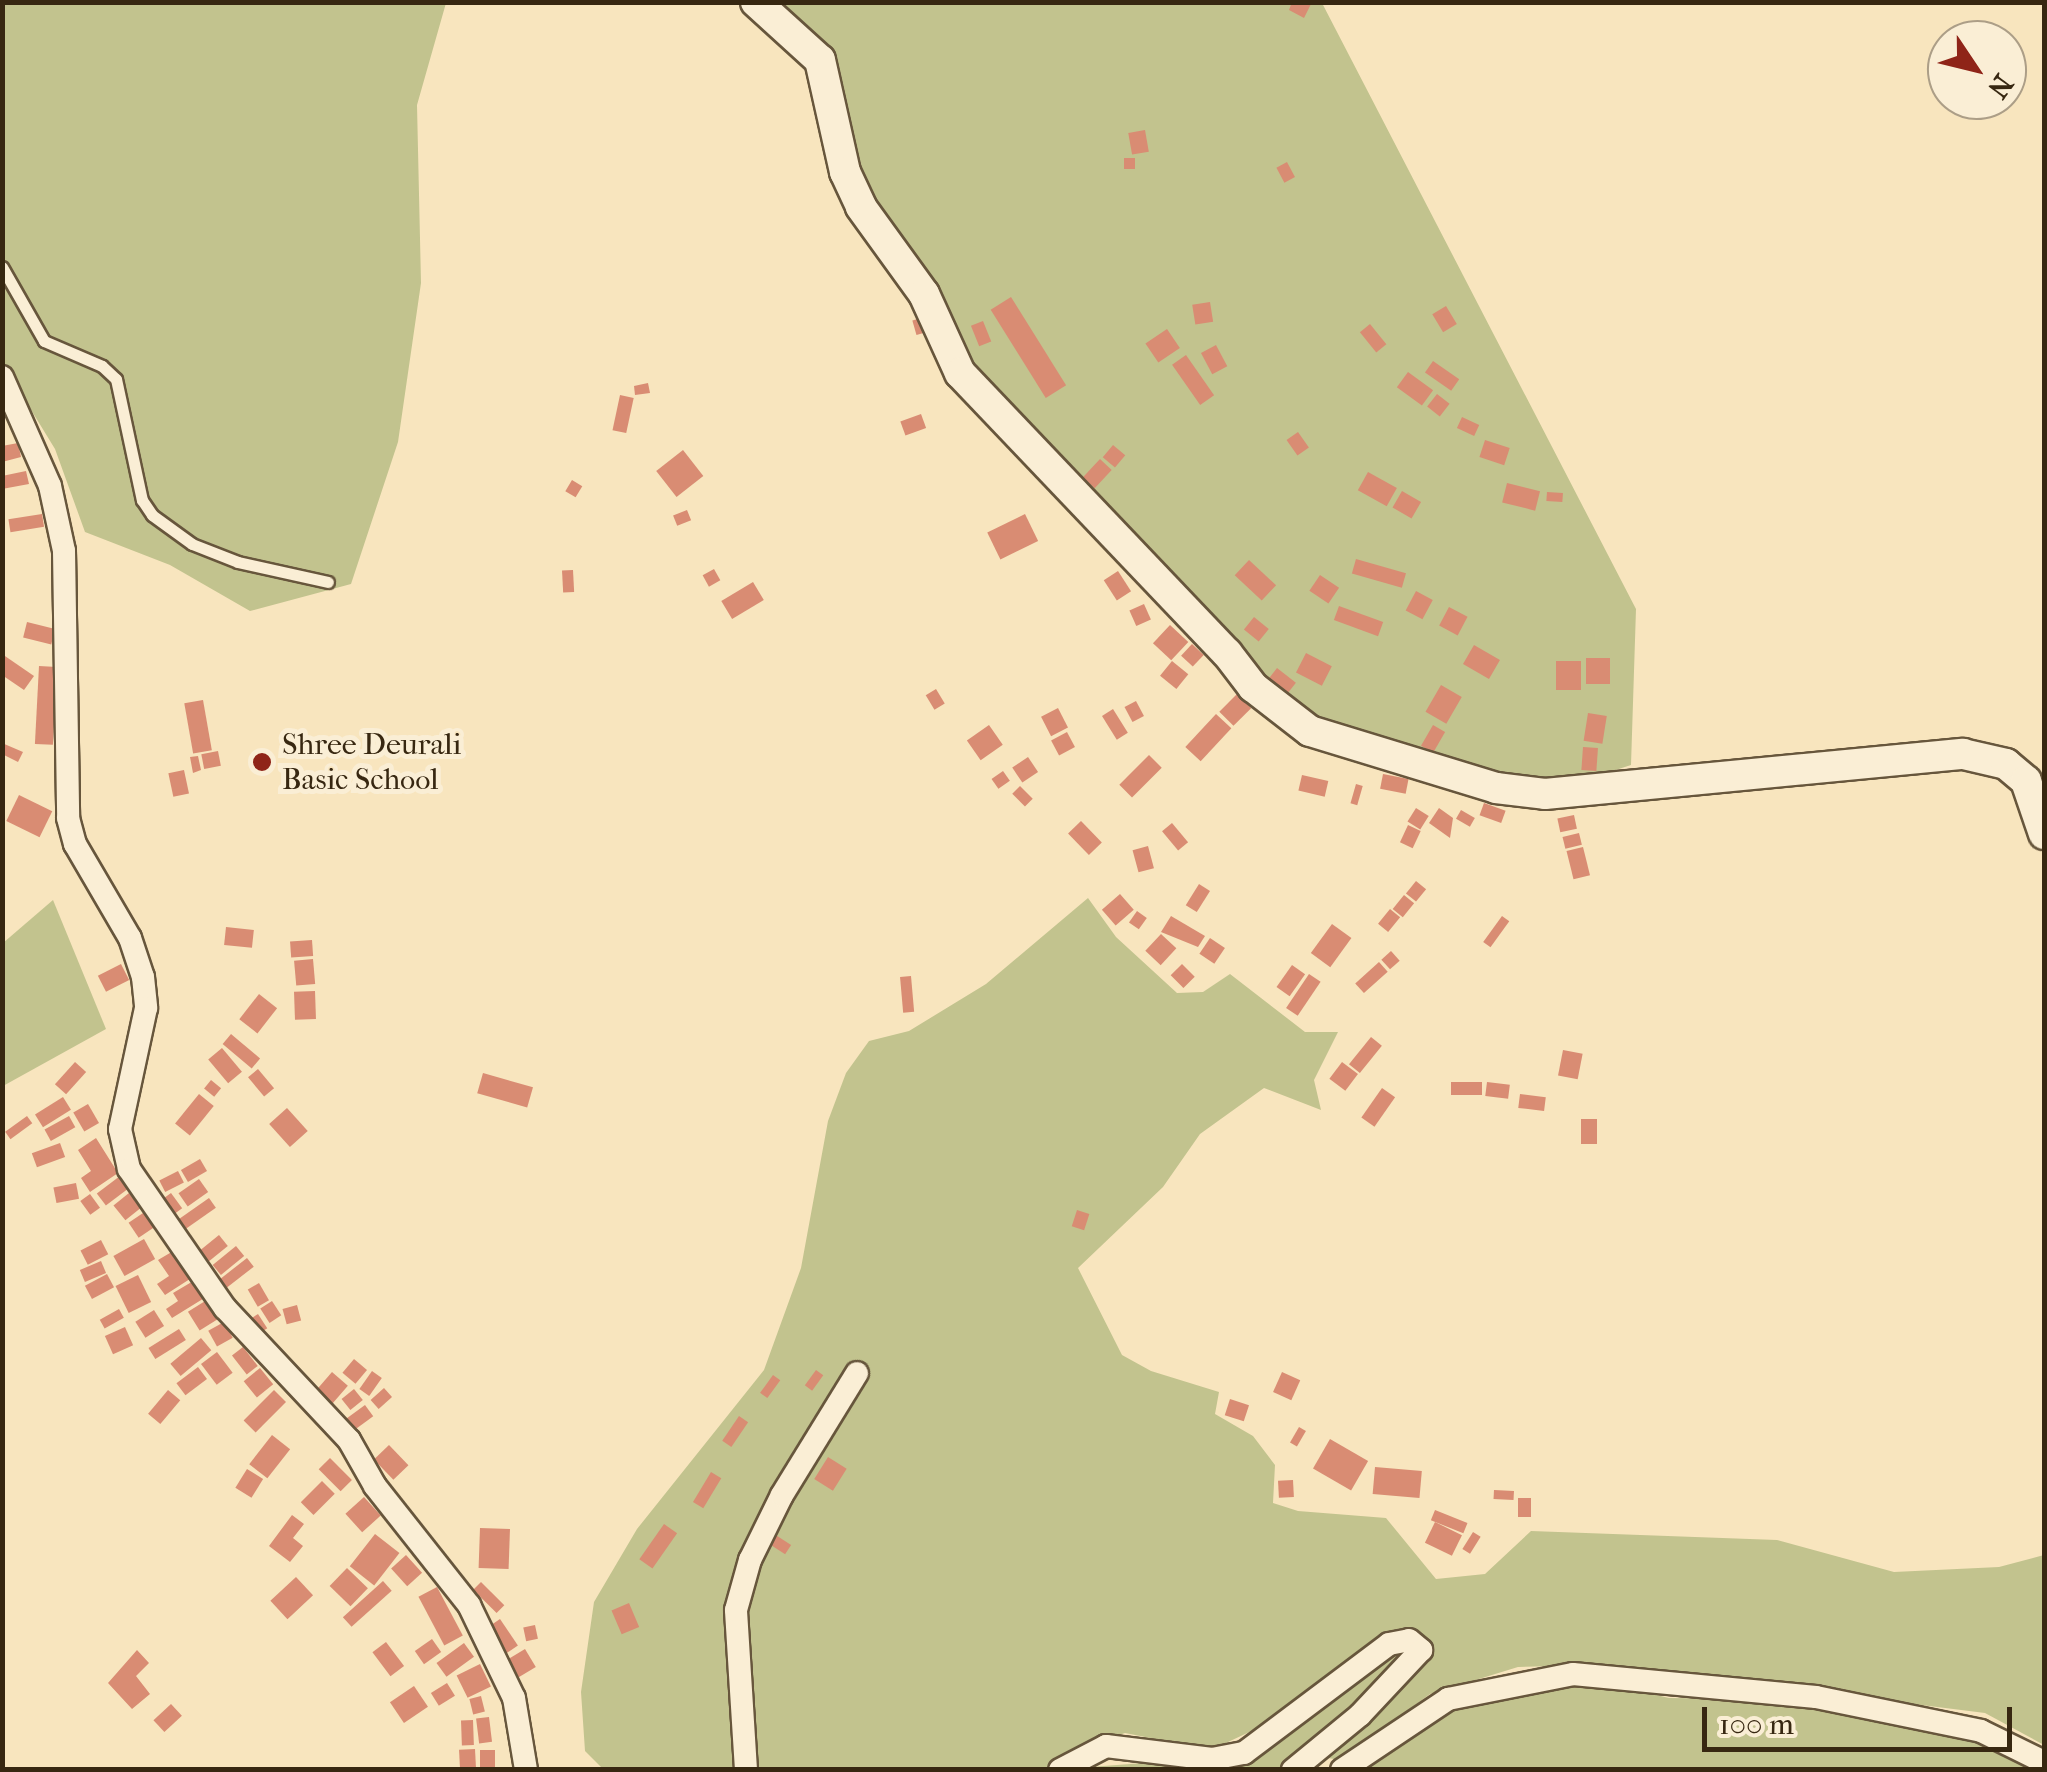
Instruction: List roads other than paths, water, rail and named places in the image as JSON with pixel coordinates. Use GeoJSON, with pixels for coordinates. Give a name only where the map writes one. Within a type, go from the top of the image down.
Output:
{"type":"FeatureCollection","features":[{"type":"Feature","properties":{"kind":"street"},"geometry":{"type":"LineString","coordinates":[[756,2],[820,60],[845,172],[861,207],[924,294],[960,374],[1228,652],[1253,687],[1310,731],[1496,788],[1544,794],[1962,754],[2006,764],[2026,780],[2044,834]]}},
{"type":"Feature","properties":{"kind":"street"},"geometry":{"type":"LineString","coordinates":[[2,377],[50,486],[64,551],[68,818],[75,844],[130,938],[143,977],[146,1008],[120,1128],[128,1169],[225,1308],[348,1440],[375,1486],[468,1605],[514,1698],[528,1755],[526,1770]]}},
{"type":"Feature","properties":{"kind":"street"},"geometry":{"type":"LineString","coordinates":[[746,1770],[736,1610],[750,1560],[782,1494],[857,1374]]}},
{"type":"Feature","properties":{"kind":"street"},"geometry":{"type":"LineString","coordinates":[[1060,1770],[1106,1746],[1212,1758],[1244,1753],[1389,1644],[1408,1640],[1421,1650],[1360,1715],[1293,1770]]}},
{"type":"Feature","properties":{"kind":"street"},"geometry":{"type":"LineString","coordinates":[[1342,1770],[1448,1699],[1572,1674],[1816,1697],[1981,1730],[2044,1762]]}},
{"type":"Feature","properties":{"kind":"lane"},"geometry":{"type":"LineString","coordinates":[[2,267],[44,342],[102,366],[116,379],[142,500],[152,514],[192,544],[222,556],[328,582]]}},
{"type":"Feature","properties":{"kind":"place","name":"Shree Deurali Basic School"},"geometry":{"type":"Point","coordinates":[262,762]}}]}
